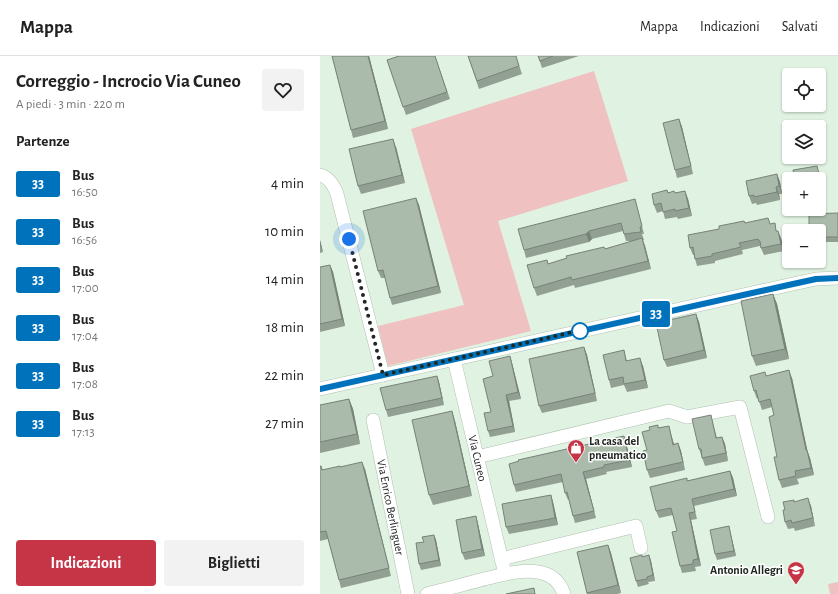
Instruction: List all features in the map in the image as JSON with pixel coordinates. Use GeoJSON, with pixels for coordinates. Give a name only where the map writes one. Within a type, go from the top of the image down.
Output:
{"type":"FeatureCollection","features":[{"type":"Feature","properties":{"kind":"street"},"geometry":{"type":"LineString","coordinates":[[322,176],[334,186],[337,194],[383,375]]}},
{"type":"Feature","properties":{"kind":"street"},"geometry":{"type":"LineString","coordinates":[[320,389],[816,279],[838,278]]}},
{"type":"Feature","properties":{"kind":"street","name":"Via Cuneo"},"geometry":{"type":"LineString","coordinates":[[454,359],[505,574]]}},
{"type":"Feature","properties":{"kind":"street"},"geometry":{"type":"LineString","coordinates":[[477,457],[669,411],[687,417],[740,407],[768,517]]}},
{"type":"Feature","properties":{"kind":"street","name":"Via Enrico Berlinguer"},"geometry":{"type":"LineString","coordinates":[[373,420],[408,594]]}},
{"type":"Feature","properties":{"kind":"street"},"geometry":{"type":"LineString","coordinates":[[501,559],[636,526],[641,548]]}},
{"type":"Feature","properties":{"kind":"street"},"geometry":{"type":"LineString","coordinates":[[427,594],[505,574],[531,571],[547,574],[558,583],[564,594]]}},
{"type":"Feature","properties":{"kind":"shaded area"},"geometry":{"type":"Polygon","coordinates":[[[594,71],[628,181],[498,221],[531,331],[388,366],[378,326],[464,305],[411,129],[594,71]]]}},
{"type":"Feature","properties":{"kind":"shaded area"},"geometry":{"type":"Polygon","coordinates":[[[838,582],[838,594],[830,594],[828,584],[838,582]]]}},
{"type":"Feature","properties":{"kind":"building"},"geometry":{"type":"Polygon","coordinates":[[[332,56],[368,56],[385,121],[351,130],[332,56]]]}},
{"type":"Feature","properties":{"kind":"building"},"geometry":{"type":"Polygon","coordinates":[[[399,56],[435,56],[447,92],[403,107],[387,60],[399,56]]]}},
{"type":"Feature","properties":{"kind":"building"},"geometry":{"type":"Polygon","coordinates":[[[468,56],[516,56],[519,66],[477,81],[468,56]]]}},
{"type":"Feature","properties":{"kind":"building"},"geometry":{"type":"Polygon","coordinates":[[[538,56],[553,56],[540,61],[538,56]]]}},
{"type":"Feature","properties":{"kind":"building"},"geometry":{"type":"Polygon","coordinates":[[[679,119],[691,166],[675,170],[663,123],[679,119]]]}},
{"type":"Feature","properties":{"kind":"building"},"geometry":{"type":"Polygon","coordinates":[[[393,139],[402,175],[358,186],[349,149],[393,139]]]}},
{"type":"Feature","properties":{"kind":"building"},"geometry":{"type":"Polygon","coordinates":[[[817,166],[818,172],[793,172],[793,170],[817,166]]]}},
{"type":"Feature","properties":{"kind":"building"},"geometry":{"type":"Polygon","coordinates":[[[777,174],[779,186],[776,187],[777,192],[754,197],[754,195],[749,196],[746,181],[777,174]]]}},
{"type":"Feature","properties":{"kind":"building"},"geometry":{"type":"Polygon","coordinates":[[[667,190],[668,193],[674,191],[675,193],[685,191],[689,208],[663,212],[661,203],[654,205],[652,194],[667,190]]]}},
{"type":"Feature","properties":{"kind":"building"},"geometry":{"type":"Polygon","coordinates":[[[416,198],[438,286],[390,298],[383,270],[378,271],[363,211],[416,198]]]}},
{"type":"Feature","properties":{"kind":"building"},"geometry":{"type":"Polygon","coordinates":[[[635,199],[642,226],[640,227],[641,232],[624,234],[621,223],[589,231],[586,234],[524,250],[518,229],[635,199]]]}},
{"type":"Feature","properties":{"kind":"building"},"geometry":{"type":"Polygon","coordinates":[[[826,213],[838,213],[838,237],[826,237],[826,224],[809,224],[809,216],[826,216],[826,213]]]}},
{"type":"Feature","properties":{"kind":"building"},"geometry":{"type":"Polygon","coordinates":[[[768,218],[770,224],[775,223],[776,231],[778,231],[781,244],[761,248],[760,241],[758,239],[739,243],[741,247],[712,254],[712,256],[695,259],[693,247],[690,248],[688,235],[719,229],[719,226],[744,221],[745,223],[768,218]]]}},
{"type":"Feature","properties":{"kind":"building"},"geometry":{"type":"Polygon","coordinates":[[[642,238],[648,261],[572,280],[571,277],[534,288],[527,265],[547,260],[548,264],[567,258],[566,256],[604,247],[605,249],[642,238]]]}},
{"type":"Feature","properties":{"kind":"building"},"geometry":{"type":"Polygon","coordinates":[[[330,265],[342,319],[320,324],[320,267],[330,265]]]}},
{"type":"Feature","properties":{"kind":"building"},"geometry":{"type":"Polygon","coordinates":[[[773,294],[785,349],[752,356],[741,301],[773,294]]]}},
{"type":"Feature","properties":{"kind":"building"},"geometry":{"type":"Polygon","coordinates":[[[696,314],[704,350],[664,360],[656,323],[696,314]]]}},
{"type":"Feature","properties":{"kind":"building"},"geometry":{"type":"Polygon","coordinates":[[[584,347],[595,393],[539,406],[529,359],[584,347]]]}},
{"type":"Feature","properties":{"kind":"building"},"geometry":{"type":"Polygon","coordinates":[[[624,350],[626,361],[640,358],[645,380],[624,384],[623,377],[609,380],[603,355],[624,350]]]}},
{"type":"Feature","properties":{"kind":"building"},"geometry":{"type":"Polygon","coordinates":[[[510,356],[518,392],[506,395],[513,426],[488,431],[484,413],[491,412],[483,379],[493,376],[489,361],[510,356]]]}},
{"type":"Feature","properties":{"kind":"building"},"geometry":{"type":"Polygon","coordinates":[[[789,370],[811,468],[795,471],[796,476],[779,480],[774,457],[777,457],[769,417],[774,415],[770,399],[759,402],[750,376],[765,372],[766,376],[789,370]]]}},
{"type":"Feature","properties":{"kind":"building"},"geometry":{"type":"Polygon","coordinates":[[[437,376],[442,398],[386,410],[380,388],[437,376]]]}},
{"type":"Feature","properties":{"kind":"building"},"geometry":{"type":"Polygon","coordinates":[[[349,399],[357,434],[320,442],[320,405],[349,399]]]}},
{"type":"Feature","properties":{"kind":"building"},"geometry":{"type":"Polygon","coordinates":[[[452,411],[469,486],[429,495],[412,420],[452,411]]]}},
{"type":"Feature","properties":{"kind":"building"},"geometry":{"type":"Polygon","coordinates":[[[711,415],[716,438],[722,437],[726,453],[702,458],[701,449],[699,449],[692,419],[711,415]]]}},
{"type":"Feature","properties":{"kind":"building"},"geometry":{"type":"Polygon","coordinates":[[[658,425],[658,428],[669,426],[673,445],[678,443],[683,462],[647,470],[643,451],[647,450],[642,432],[650,430],[649,427],[658,425]]]}},
{"type":"Feature","properties":{"kind":"building"},"geometry":{"type":"Polygon","coordinates":[[[624,436],[629,460],[604,465],[604,467],[583,472],[594,511],[573,516],[567,492],[565,493],[561,474],[514,485],[509,464],[519,461],[518,460],[624,436]]]}},
{"type":"Feature","properties":{"kind":"building"},"geometry":{"type":"Polygon","coordinates":[[[362,462],[389,568],[339,580],[326,531],[320,532],[320,466],[322,470],[362,462]]]}},
{"type":"Feature","properties":{"kind":"building"},"geometry":{"type":"Polygon","coordinates":[[[730,471],[734,489],[692,499],[695,512],[689,513],[698,559],[693,560],[693,564],[680,566],[672,532],[677,531],[671,508],[656,511],[650,487],[687,478],[687,481],[730,471]]]}},
{"type":"Feature","properties":{"kind":"building"},"geometry":{"type":"Polygon","coordinates":[[[551,495],[555,518],[506,527],[502,504],[551,495]]]}},
{"type":"Feature","properties":{"kind":"building"},"geometry":{"type":"Polygon","coordinates":[[[808,498],[813,518],[792,523],[791,520],[785,522],[783,502],[794,500],[794,502],[808,498]]]}},
{"type":"Feature","properties":{"kind":"building"},"geometry":{"type":"Polygon","coordinates":[[[476,516],[482,549],[462,553],[456,520],[476,516]]]}},
{"type":"Feature","properties":{"kind":"building"},"geometry":{"type":"Polygon","coordinates":[[[729,526],[734,551],[715,554],[710,530],[729,526]]]}},
{"type":"Feature","properties":{"kind":"building"},"geometry":{"type":"Polygon","coordinates":[[[434,535],[439,560],[419,564],[416,543],[424,542],[422,537],[434,535]]]}},
{"type":"Feature","properties":{"kind":"building"},"geometry":{"type":"Polygon","coordinates":[[[608,545],[618,585],[587,593],[577,552],[608,545]]]}},
{"type":"Feature","properties":{"kind":"building"},"geometry":{"type":"Polygon","coordinates":[[[642,555],[642,557],[649,555],[653,575],[647,577],[647,579],[636,581],[630,558],[642,555]]]}},
{"type":"Feature","properties":{"kind":"building"},"geometry":{"type":"Polygon","coordinates":[[[534,588],[535,594],[506,594],[534,588]]]}},
{"type":"Feature","properties":{"kind":"bus line","name":"33"},"geometry":{"type":"LineString","coordinates":[[320,389],[816,279],[838,278]]}},
{"type":"Feature","properties":{"kind":"place","name":"La casa del pneumatico"},"geometry":{"type":"Point","coordinates":[576,463]}},
{"type":"Feature","properties":{"kind":"place","name":"Antonio Allegri"},"geometry":{"type":"Point","coordinates":[796,585]}},
{"type":"Feature","properties":{"kind":"route"},"geometry":{"type":"LineString","coordinates":[[349,239],[383,375],[582,330],[580,331]]}}]}
